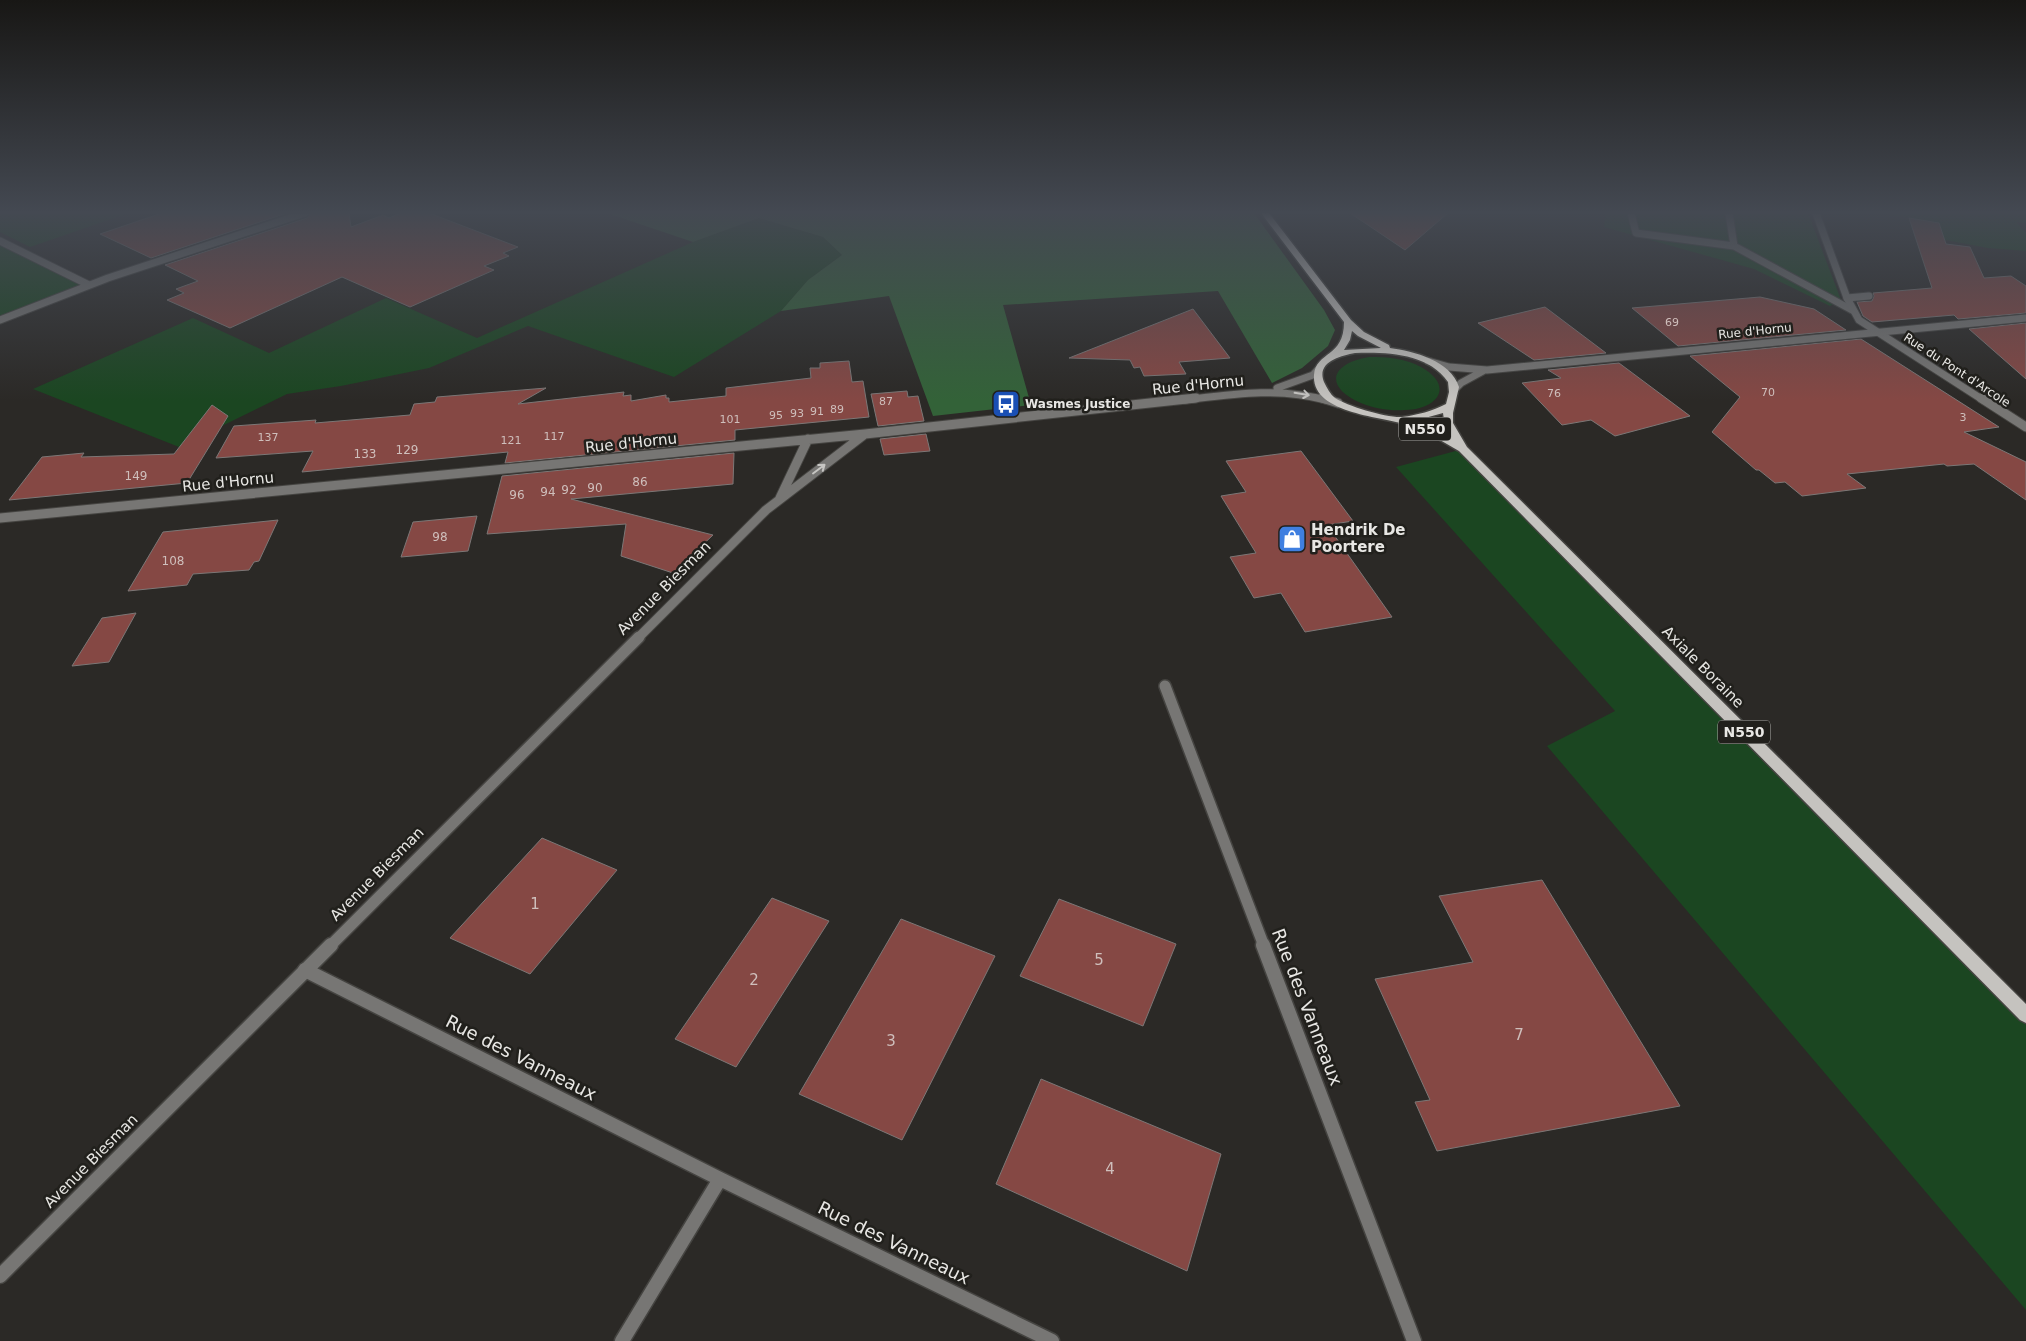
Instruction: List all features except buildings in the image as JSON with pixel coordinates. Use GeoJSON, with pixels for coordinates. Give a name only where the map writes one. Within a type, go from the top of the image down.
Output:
{"type":"FeatureCollection","features":[{"type":"Feature","properties":{"kind":"main road"},"geometry":{"type":"LineString","coordinates":[[1313,276],[1348,322],[1371,340],[1427,361],[1446,374],[1456,389]]}},
{"type":"Feature","properties":{"kind":"main road"},"geometry":{"type":"LineString","coordinates":[[1321,366],[1344,345],[1349,334],[1348,322]]}},
{"type":"Feature","properties":{"kind":"main road"},"geometry":{"type":"LineString","coordinates":[[1335,355],[1353,350],[1398,351]]}},
{"type":"Feature","properties":{"kind":"main road","name":"Axiale Boraine"},"geometry":{"type":"LineString","coordinates":[[1321,366],[1318,375],[1320,384],[1327,394],[1339,403],[1352,410],[1411,423],[1431,431],[1463,449]]}},
{"type":"Feature","properties":{"kind":"main road","name":"Axiale Boraine"},"geometry":{"type":"LineString","coordinates":[[1384,418],[1404,419],[1438,413],[1449,406],[1454,398],[1456,389]]}},
{"type":"Feature","properties":{"kind":"main road","name":"Axiale Boraine"},"geometry":{"type":"LineString","coordinates":[[1449,406],[1448,418],[1450,428],[1463,449],[2026,1015]]}},
{"type":"Feature","properties":{"kind":"street"},"geometry":{"type":"LineString","coordinates":[[70,276],[89,285]]}},
{"type":"Feature","properties":{"kind":"street"},"geometry":{"type":"LineString","coordinates":[[0,320],[117,276]]}},
{"type":"Feature","properties":{"kind":"street"},"geometry":{"type":"LineString","coordinates":[[1787,276],[1852,310]]}},
{"type":"Feature","properties":{"kind":"street"},"geometry":{"type":"LineString","coordinates":[[1838,276],[1852,310]]}},
{"type":"Feature","properties":{"kind":"street"},"geometry":{"type":"LineString","coordinates":[[1846,298],[1869,296]]}},
{"type":"Feature","properties":{"kind":"street","name":"Rue du Pont d'Arcole"},"geometry":{"type":"LineString","coordinates":[[1852,310],[1859,320],[2026,427]]}},
{"type":"Feature","properties":{"kind":"street","name":"Rue d'Hornu"},"geometry":{"type":"LineString","coordinates":[[1487,370],[2026,318]]}},
{"type":"Feature","properties":{"kind":"street"},"geometry":{"type":"LineString","coordinates":[[1427,361],[1449,367],[1487,370]]}},
{"type":"Feature","properties":{"kind":"street"},"geometry":{"type":"LineString","coordinates":[[1264,391],[1287,386],[1313,374],[1321,366]]}},
{"type":"Feature","properties":{"kind":"street"},"geometry":{"type":"LineString","coordinates":[[1456,389],[1461,382],[1487,370]]}},
{"type":"Feature","properties":{"kind":"street"},"geometry":{"type":"LineString","coordinates":[[1264,391],[1305,394],[1339,403]]}},
{"type":"Feature","properties":{"kind":"street","name":"Rue d'Hornu"},"geometry":{"type":"LineString","coordinates":[[0,518],[865,434],[1264,391]]}},
{"type":"Feature","properties":{"kind":"street","name":"Avenue Biesman"},"geometry":{"type":"LineString","coordinates":[[0,1276],[766,510],[865,434]]}},
{"type":"Feature","properties":{"kind":"street","name":"Avenue Biesman"},"geometry":{"type":"LineString","coordinates":[[780,498],[808,439]]}},
{"type":"Feature","properties":{"kind":"street","name":"Rue des Vanneaux"},"geometry":{"type":"LineString","coordinates":[[1165,686],[1414,1341]]}},
{"type":"Feature","properties":{"kind":"street","name":"Rue des Vanneaux"},"geometry":{"type":"LineString","coordinates":[[305,970],[720,1179],[1052,1341]]}},
{"type":"Feature","properties":{"kind":"street"},"geometry":{"type":"LineString","coordinates":[[622,1341],[720,1179]]}},
{"type":"Feature","properties":{"kind":"green space"},"geometry":{"type":"Polygon","coordinates":[[[0,276],[70,276],[89,285],[0,320],[0,276]]]}},
{"type":"Feature","properties":{"kind":"green space"},"geometry":{"type":"Polygon","coordinates":[[[617,276],[814,276],[781,311],[674,377],[528,326],[429,368],[341,386],[287,394],[179,447],[33,389],[193,318],[269,353],[386,298],[477,338],[617,276]]]}},
{"type":"Feature","properties":{"kind":"green space"},"geometry":{"type":"Polygon","coordinates":[[[814,276],[1299,276],[1324,310],[1335,330],[1328,346],[1302,368],[1272,383],[1218,291],[1003,305],[1031,405],[933,416],[889,296],[781,311],[814,276]]]}},
{"type":"Feature","properties":{"kind":"green space"},"geometry":{"type":"Polygon","coordinates":[[[1768,276],[1832,276],[1841,300],[1830,306],[1768,276]]]}},
{"type":"Feature","properties":{"kind":"green space"},"geometry":{"type":"Polygon","coordinates":[[[1369,357],[1396,359],[1421,367],[1431,374],[1437,382],[1440,389],[1438,395],[1434,401],[1417,409],[1383,409],[1361,403],[1341,389],[1337,383],[1336,376],[1347,364],[1369,357]]]}},
{"type":"Feature","properties":{"kind":"green space"},"geometry":{"type":"Polygon","coordinates":[[[1463,449],[2026,1017],[2026,1310],[1547,746],[1615,711],[1396,467],[1463,449]]]}},
{"type":"Feature","properties":{"kind":"place","name":"Wasmes Justice"},"geometry":{"type":"Point","coordinates":[1006,404]}},
{"type":"Feature","properties":{"kind":"place","name":"Hendrik De Poortere"},"geometry":{"type":"Point","coordinates":[1292,539]}}]}
